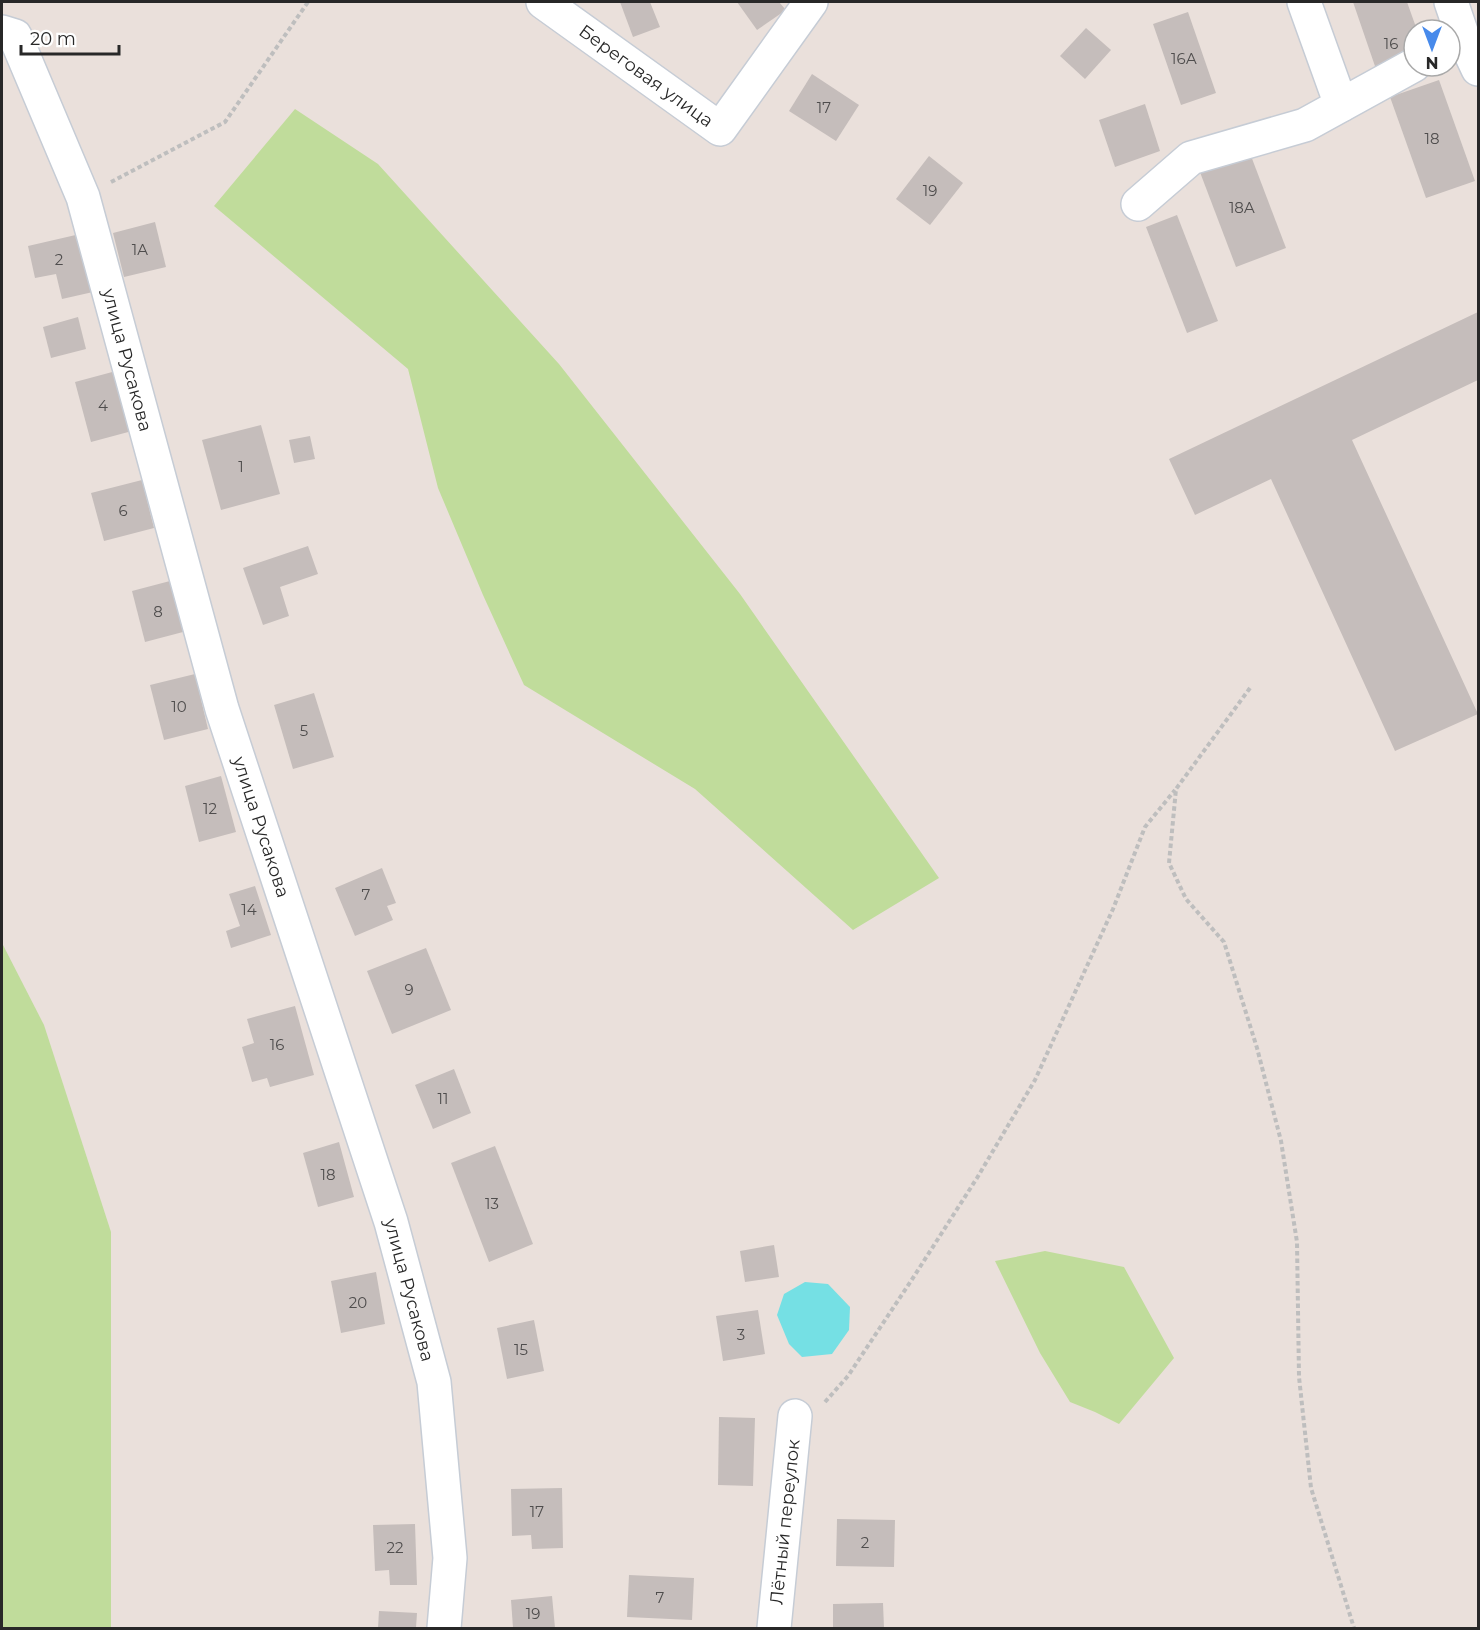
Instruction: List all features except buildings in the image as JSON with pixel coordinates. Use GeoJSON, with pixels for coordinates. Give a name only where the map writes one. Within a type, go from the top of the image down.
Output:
{"type":"FeatureCollection","features":[{"type":"Feature","properties":{"kind":"street","name":"Береговая улица"},"geometry":{"type":"LineString","coordinates":[[543,2],[720,129],[811,2]]}},
{"type":"Feature","properties":{"kind":"street"},"geometry":{"type":"LineString","coordinates":[[1304,2],[1341,105]]}},
{"type":"Feature","properties":{"kind":"street"},"geometry":{"type":"LineString","coordinates":[[1451,2],[1453,18]]}},
{"type":"Feature","properties":{"kind":"street","name":"улица Русакова"},"geometry":{"type":"LineString","coordinates":[[8,34],[83,197],[222,709],[391,1222],[434,1382],[450,1558],[444,1629]]}},
{"type":"Feature","properties":{"kind":"street"},"geometry":{"type":"LineString","coordinates":[[1462,47],[1479,69]]}},
{"type":"Feature","properties":{"kind":"street"},"geometry":{"type":"LineString","coordinates":[[1138,204],[1191,158],[1305,125],[1402,72]]}},
{"type":"Feature","properties":{"kind":"street","name":"Лётный переулок"},"geometry":{"type":"LineString","coordinates":[[774,1629],[795,1416]]}},
{"type":"Feature","properties":{"kind":"path"},"geometry":{"type":"LineString","coordinates":[[83,197],[225,122],[308,2]]}},
{"type":"Feature","properties":{"kind":"path"},"geometry":{"type":"LineString","coordinates":[[795,1416],[826,1402],[849,1376],[977,1178],[1035,1080],[1113,909],[1145,827],[1176,789],[1250,688]]}},
{"type":"Feature","properties":{"kind":"path"},"geometry":{"type":"LineString","coordinates":[[1176,789],[1169,863],[1186,899],[1224,942],[1257,1048],[1281,1141],[1297,1242],[1299,1377],[1311,1488],[1354,1629]]}},
{"type":"Feature","properties":{"kind":"green space"},"geometry":{"type":"Polygon","coordinates":[[[295,109],[378,164],[559,364],[740,594],[939,878],[853,930],[695,789],[524,685],[438,488],[408,369],[214,206],[295,109]]]}},
{"type":"Feature","properties":{"kind":"green space"},"geometry":{"type":"Polygon","coordinates":[[[2,943],[44,1025],[111,1232],[111,1628],[2,1628],[2,943]]]}},
{"type":"Feature","properties":{"kind":"green space"},"geometry":{"type":"Polygon","coordinates":[[[1045,1251],[1124,1267],[1174,1358],[1119,1424],[1070,1402],[1040,1353],[995,1261],[1045,1251]]]}},
{"type":"Feature","properties":{"kind":"water"},"geometry":{"type":"Polygon","coordinates":[[[805,1282],[828,1284],[850,1307],[849,1330],[832,1354],[802,1357],[789,1344],[777,1315],[784,1294],[805,1282]]]}}]}
